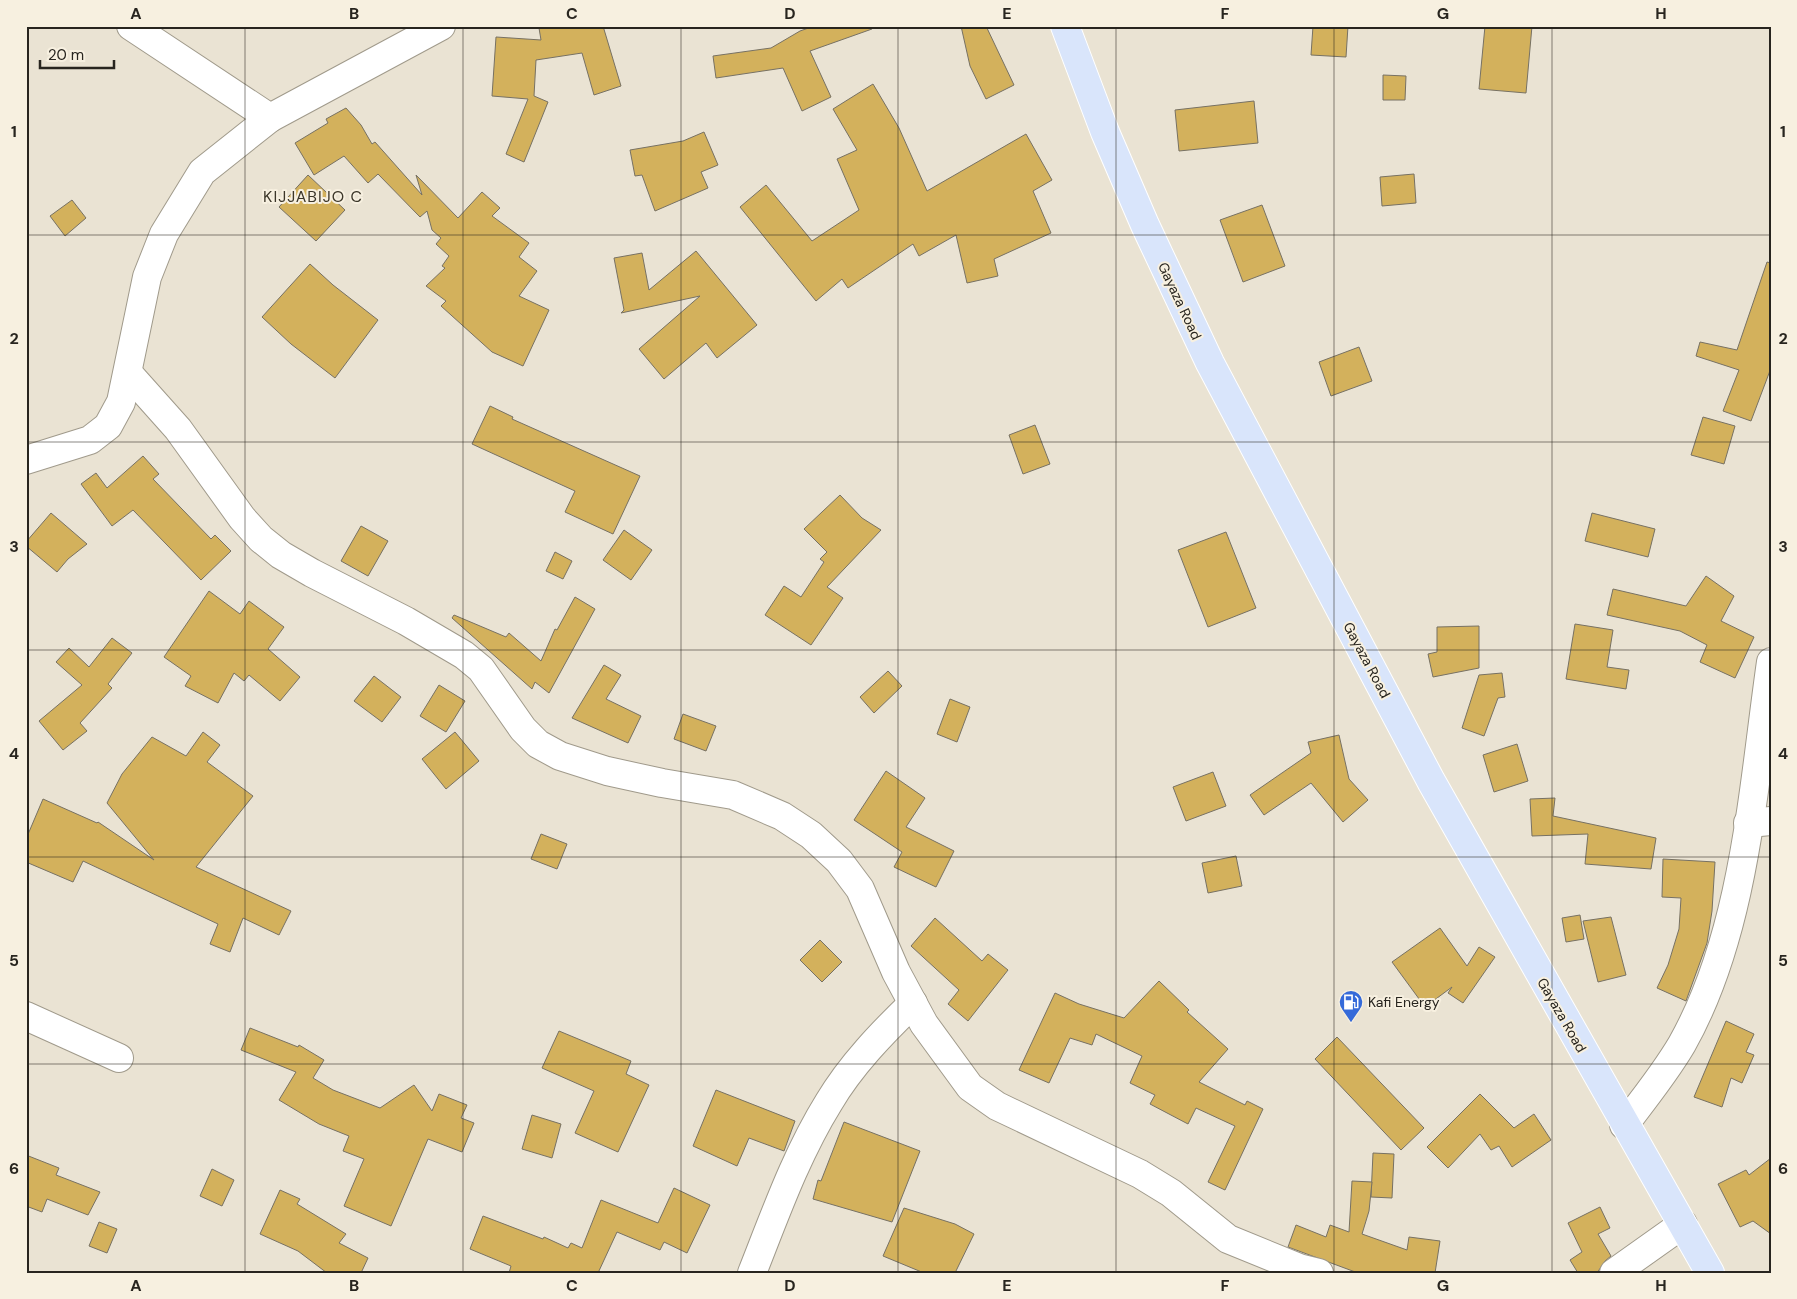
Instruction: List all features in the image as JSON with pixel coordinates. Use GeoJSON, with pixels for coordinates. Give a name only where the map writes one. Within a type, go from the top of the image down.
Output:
{"type":"FeatureCollection","features":[{"type":"Feature","properties":{"kind":"main road","name":"Gayaza Road"},"geometry":{"type":"LineString","coordinates":[[1065,26],[1105,132],[1145,226],[1210,363],[1431,782],[1624,1125],[1710,1273]]}},
{"type":"Feature","properties":{"kind":"street"},"geometry":{"type":"LineString","coordinates":[[131,26],[270,118]]}},
{"type":"Feature","properties":{"kind":"street"},"geometry":{"type":"LineString","coordinates":[[26,460],[90,440],[108,426],[121,402],[147,277],[164,234],[176,211],[202,172],[270,118],[441,26]]}},
{"type":"Feature","properties":{"kind":"street"},"geometry":{"type":"LineString","coordinates":[[128,373],[178,429],[260,539],[312,573],[406,621],[464,655],[481,669],[523,729],[538,744],[560,756],[607,771],[733,795],[782,816],[811,835],[839,861],[860,889],[896,972],[924,1024],[970,1087],[997,1106],[1140,1174],[1171,1193],[1228,1239],[1290,1264],[1319,1273]]}},
{"type":"Feature","properties":{"kind":"street"},"geometry":{"type":"LineString","coordinates":[[1624,1125],[1664,1073],[1696,1014],[1722,951],[1737,889],[1759,822],[1771,662]]}},
{"type":"Feature","properties":{"kind":"street"},"geometry":{"type":"LineString","coordinates":[[752,1273],[794,1169],[810,1134],[830,1100],[879,1036],[913,1003]]}},
{"type":"Feature","properties":{"kind":"street"},"geometry":{"type":"LineString","coordinates":[[26,1016],[119,1058]]}},
{"type":"Feature","properties":{"kind":"street"},"geometry":{"type":"LineString","coordinates":[[1614,1273],[1683,1224]]}},
{"type":"Feature","properties":{"kind":"building"},"geometry":{"type":"Polygon","coordinates":[[[551,26],[603,26],[621,86],[594,95],[582,53],[536,60],[534,96],[548,102],[524,162],[506,154],[528,99],[492,96],[496,37],[541,40],[539,28],[551,26]]]}},
{"type":"Feature","properties":{"kind":"building"},"geometry":{"type":"Polygon","coordinates":[[[814,26],[872,26],[872,29],[810,51],[831,97],[802,111],[783,68],[716,78],[713,56],[771,48],[800,31],[814,26]]]}},
{"type":"Feature","properties":{"kind":"building"},"geometry":{"type":"Polygon","coordinates":[[[961,26],[986,26],[1014,85],[986,99],[970,66],[961,26]]]}},
{"type":"Feature","properties":{"kind":"building"},"geometry":{"type":"Polygon","coordinates":[[[1313,26],[1348,26],[1346,57],[1311,55],[1313,26]]]}},
{"type":"Feature","properties":{"kind":"building"},"geometry":{"type":"Polygon","coordinates":[[[1485,26],[1532,26],[1526,93],[1479,89],[1485,26]]]}},
{"type":"Feature","properties":{"kind":"building"},"geometry":{"type":"Polygon","coordinates":[[[1383,75],[1406,76],[1405,100],[1383,100],[1383,75]]]}},
{"type":"Feature","properties":{"kind":"building"},"geometry":{"type":"Polygon","coordinates":[[[873,84],[899,128],[927,191],[1026,134],[1052,180],[1033,191],[1051,233],[994,259],[998,276],[967,283],[956,235],[919,256],[913,244],[848,288],[842,279],[816,301],[740,207],[766,185],[812,241],[859,210],[837,159],[857,150],[833,109],[873,84]]]}},
{"type":"Feature","properties":{"kind":"building"},"geometry":{"type":"Polygon","coordinates":[[[1254,101],[1258,143],[1179,151],[1175,110],[1254,101]]]}},
{"type":"Feature","properties":{"kind":"building"},"geometry":{"type":"Polygon","coordinates":[[[346,108],[361,125],[372,144],[375,142],[422,195],[416,175],[458,218],[482,192],[500,208],[492,216],[529,243],[519,257],[537,271],[519,296],[549,310],[523,366],[492,352],[441,306],[446,301],[426,286],[445,268],[442,266],[449,256],[436,244],[441,238],[432,230],[427,211],[420,217],[378,174],[368,183],[344,156],[314,175],[295,143],[328,123],[326,119],[346,108]]]}},
{"type":"Feature","properties":{"kind":"building"},"geometry":{"type":"Polygon","coordinates":[[[704,132],[718,165],[701,172],[708,188],[655,211],[642,175],[635,176],[630,150],[683,141],[704,132]]]}},
{"type":"Feature","properties":{"kind":"building"},"geometry":{"type":"Polygon","coordinates":[[[1414,174],[1416,203],[1382,206],[1380,177],[1414,174]]]}},
{"type":"Feature","properties":{"kind":"building"},"geometry":{"type":"Polygon","coordinates":[[[308,175],[345,210],[316,241],[279,207],[308,175]]]}},
{"type":"Feature","properties":{"kind":"building"},"geometry":{"type":"Polygon","coordinates":[[[72,200],[86,218],[65,236],[50,216],[72,200]]]}},
{"type":"Feature","properties":{"kind":"building"},"geometry":{"type":"Polygon","coordinates":[[[1262,205],[1285,266],[1243,282],[1220,220],[1262,205]]]}},
{"type":"Feature","properties":{"kind":"building"},"geometry":{"type":"Polygon","coordinates":[[[696,251],[757,325],[717,358],[706,343],[664,379],[639,349],[700,296],[621,313],[624,310],[614,258],[642,253],[649,290],[696,251]]]}},
{"type":"Feature","properties":{"kind":"building"},"geometry":{"type":"Polygon","coordinates":[[[1767,262],[1771,263],[1771,368],[1751,421],[1723,411],[1739,370],[1696,356],[1700,342],[1737,350],[1767,262]]]}},
{"type":"Feature","properties":{"kind":"building"},"geometry":{"type":"Polygon","coordinates":[[[310,264],[333,285],[378,320],[335,378],[291,344],[262,317],[310,264]]]}},
{"type":"Feature","properties":{"kind":"building"},"geometry":{"type":"Polygon","coordinates":[[[1359,347],[1372,381],[1331,396],[1319,362],[1359,347]]]}},
{"type":"Feature","properties":{"kind":"building"},"geometry":{"type":"Polygon","coordinates":[[[490,406],[513,417],[512,419],[640,476],[613,534],[565,512],[575,491],[472,444],[490,406]]]}},
{"type":"Feature","properties":{"kind":"building"},"geometry":{"type":"Polygon","coordinates":[[[1703,417],[1735,426],[1724,464],[1691,455],[1703,417]]]}},
{"type":"Feature","properties":{"kind":"building"},"geometry":{"type":"Polygon","coordinates":[[[1035,425],[1050,464],[1023,474],[1009,435],[1035,425]]]}},
{"type":"Feature","properties":{"kind":"building"},"geometry":{"type":"Polygon","coordinates":[[[143,456],[159,474],[153,479],[211,539],[215,535],[231,551],[201,580],[133,510],[112,526],[81,484],[96,473],[107,488],[143,456]]]}},
{"type":"Feature","properties":{"kind":"building"},"geometry":{"type":"Polygon","coordinates":[[[840,495],[862,518],[881,530],[827,587],[843,598],[811,645],[765,615],[784,586],[801,597],[824,562],[820,559],[827,552],[804,529],[840,495]]]}},
{"type":"Feature","properties":{"kind":"building"},"geometry":{"type":"Polygon","coordinates":[[[51,513],[87,544],[68,559],[57,572],[26,546],[26,542],[51,513]]]}},
{"type":"Feature","properties":{"kind":"building"},"geometry":{"type":"Polygon","coordinates":[[[1592,513],[1655,529],[1648,557],[1585,541],[1592,513]]]}},
{"type":"Feature","properties":{"kind":"building"},"geometry":{"type":"Polygon","coordinates":[[[361,526],[388,541],[368,576],[341,561],[361,526]]]}},
{"type":"Feature","properties":{"kind":"building"},"geometry":{"type":"Polygon","coordinates":[[[624,530],[652,550],[631,580],[603,560],[624,530]]]}},
{"type":"Feature","properties":{"kind":"building"},"geometry":{"type":"Polygon","coordinates":[[[1226,532],[1256,608],[1208,627],[1178,550],[1226,532]]]}},
{"type":"Feature","properties":{"kind":"building"},"geometry":{"type":"Polygon","coordinates":[[[555,552],[572,561],[563,579],[546,571],[555,552]]]}},
{"type":"Feature","properties":{"kind":"building"},"geometry":{"type":"Polygon","coordinates":[[[1706,576],[1734,596],[1721,621],[1754,637],[1735,678],[1700,662],[1707,645],[1680,631],[1607,615],[1613,589],[1686,606],[1706,576]]]}},
{"type":"Feature","properties":{"kind":"building"},"geometry":{"type":"Polygon","coordinates":[[[209,591],[240,614],[249,601],[284,627],[268,649],[300,677],[280,701],[249,675],[244,681],[234,673],[218,703],[185,686],[191,676],[164,657],[209,591]]]}},
{"type":"Feature","properties":{"kind":"building"},"geometry":{"type":"Polygon","coordinates":[[[575,597],[595,609],[549,693],[535,682],[532,689],[452,618],[454,615],[506,637],[509,633],[541,661],[555,629],[557,630],[575,597]]]}},
{"type":"Feature","properties":{"kind":"building"},"geometry":{"type":"Polygon","coordinates":[[[1575,624],[1613,630],[1607,667],[1629,670],[1626,689],[1566,679],[1575,624]]]}},
{"type":"Feature","properties":{"kind":"building"},"geometry":{"type":"Polygon","coordinates":[[[1479,626],[1479,668],[1433,677],[1428,654],[1437,652],[1437,627],[1479,626]]]}},
{"type":"Feature","properties":{"kind":"building"},"geometry":{"type":"Polygon","coordinates":[[[112,638],[132,653],[108,684],[112,688],[80,723],[87,731],[63,750],[39,721],[82,685],[56,662],[69,648],[89,667],[112,638]]]}},
{"type":"Feature","properties":{"kind":"building"},"geometry":{"type":"Polygon","coordinates":[[[604,665],[621,675],[606,699],[641,716],[628,743],[572,718],[604,665]]]}},
{"type":"Feature","properties":{"kind":"building"},"geometry":{"type":"Polygon","coordinates":[[[888,671],[902,686],[874,713],[860,697],[888,671]]]}},
{"type":"Feature","properties":{"kind":"building"},"geometry":{"type":"Polygon","coordinates":[[[1502,673],[1505,697],[1498,698],[1484,736],[1462,728],[1479,675],[1502,673]]]}},
{"type":"Feature","properties":{"kind":"building"},"geometry":{"type":"Polygon","coordinates":[[[374,676],[401,697],[382,722],[354,701],[374,676]]]}},
{"type":"Feature","properties":{"kind":"building"},"geometry":{"type":"Polygon","coordinates":[[[439,685],[465,701],[446,732],[420,716],[439,685]]]}},
{"type":"Feature","properties":{"kind":"building"},"geometry":{"type":"Polygon","coordinates":[[[950,699],[970,707],[957,742],[937,734],[950,699]]]}},
{"type":"Feature","properties":{"kind":"building"},"geometry":{"type":"Polygon","coordinates":[[[683,714],[716,726],[706,751],[674,739],[683,714]]]}},
{"type":"Feature","properties":{"kind":"building"},"geometry":{"type":"Polygon","coordinates":[[[203,732],[220,745],[207,762],[253,796],[196,867],[291,911],[279,935],[243,918],[230,952],[210,944],[218,924],[83,861],[73,882],[26,862],[26,839],[43,799],[98,822],[154,860],[107,803],[122,774],[152,737],[186,756],[203,732]]]}},
{"type":"Feature","properties":{"kind":"building"},"geometry":{"type":"Polygon","coordinates":[[[455,732],[479,761],[446,789],[422,759],[455,732]]]}},
{"type":"Feature","properties":{"kind":"building"},"geometry":{"type":"Polygon","coordinates":[[[1339,735],[1349,779],[1368,800],[1343,822],[1311,783],[1264,815],[1250,795],[1311,753],[1308,742],[1339,735]]]}},
{"type":"Feature","properties":{"kind":"building"},"geometry":{"type":"Polygon","coordinates":[[[1517,744],[1528,781],[1494,792],[1483,755],[1517,744]]]}},
{"type":"Feature","properties":{"kind":"building"},"geometry":{"type":"Polygon","coordinates":[[[886,771],[925,798],[906,827],[954,851],[936,887],[894,867],[902,852],[854,820],[886,771]]]}},
{"type":"Feature","properties":{"kind":"building"},"geometry":{"type":"Polygon","coordinates":[[[1213,772],[1226,806],[1186,821],[1173,787],[1213,772]]]}},
{"type":"Feature","properties":{"kind":"building"},"geometry":{"type":"Polygon","coordinates":[[[1555,798],[1553,816],[1656,838],[1651,869],[1585,864],[1588,834],[1532,836],[1530,799],[1555,798]]]}},
{"type":"Feature","properties":{"kind":"building"},"geometry":{"type":"Polygon","coordinates":[[[541,834],[567,844],[557,869],[531,859],[541,834]]]}},
{"type":"Feature","properties":{"kind":"building"},"geometry":{"type":"Polygon","coordinates":[[[1236,856],[1242,886],[1208,893],[1202,863],[1236,856]]]}},
{"type":"Feature","properties":{"kind":"building"},"geometry":{"type":"Polygon","coordinates":[[[1663,859],[1715,862],[1712,911],[1707,943],[1686,1001],[1657,988],[1668,965],[1679,929],[1681,898],[1662,897],[1663,859]]]}},
{"type":"Feature","properties":{"kind":"building"},"geometry":{"type":"Polygon","coordinates":[[[1580,915],[1584,939],[1566,942],[1562,918],[1580,915]]]}},
{"type":"Feature","properties":{"kind":"building"},"geometry":{"type":"Polygon","coordinates":[[[1611,917],[1626,975],[1598,982],[1583,921],[1611,917]]]}},
{"type":"Feature","properties":{"kind":"building"},"geometry":{"type":"Polygon","coordinates":[[[935,918],[982,961],[988,954],[1008,970],[968,1021],[948,1004],[959,990],[911,946],[935,918]]]}},
{"type":"Feature","properties":{"kind":"building"},"geometry":{"type":"Polygon","coordinates":[[[1440,928],[1467,966],[1479,947],[1495,957],[1463,1003],[1448,993],[1452,987],[1425,1007],[1392,962],[1440,928]]]}},
{"type":"Feature","properties":{"kind":"building"},"geometry":{"type":"Polygon","coordinates":[[[820,940],[842,962],[822,982],[800,960],[820,940]]]}},
{"type":"Feature","properties":{"kind":"building"},"geometry":{"type":"Polygon","coordinates":[[[1159,981],[1189,1010],[1187,1012],[1228,1049],[1199,1082],[1245,1105],[1247,1101],[1263,1109],[1225,1190],[1208,1182],[1235,1126],[1196,1108],[1188,1124],[1150,1104],[1155,1095],[1130,1083],[1142,1056],[1096,1034],[1092,1045],[1070,1038],[1049,1083],[1019,1070],[1055,993],[1079,1004],[1124,1018],[1159,981]]]}},
{"type":"Feature","properties":{"kind":"building"},"geometry":{"type":"Polygon","coordinates":[[[1726,1021],[1754,1034],[1746,1052],[1754,1055],[1742,1083],[1731,1078],[1722,1107],[1694,1097],[1726,1021]]]}},
{"type":"Feature","properties":{"kind":"building"},"geometry":{"type":"Polygon","coordinates":[[[250,1028],[298,1047],[299,1045],[324,1060],[313,1078],[333,1090],[380,1108],[414,1085],[432,1111],[439,1094],[467,1105],[461,1118],[474,1123],[462,1152],[428,1139],[391,1226],[344,1206],[364,1159],[343,1151],[349,1136],[319,1124],[279,1100],[296,1072],[241,1050],[250,1028]]]}},
{"type":"Feature","properties":{"kind":"building"},"geometry":{"type":"Polygon","coordinates":[[[559,1031],[631,1061],[626,1074],[649,1085],[618,1152],[575,1133],[594,1091],[542,1068],[559,1031]]]}},
{"type":"Feature","properties":{"kind":"building"},"geometry":{"type":"Polygon","coordinates":[[[1337,1037],[1424,1128],[1401,1150],[1315,1059],[1337,1037]]]}},
{"type":"Feature","properties":{"kind":"building"},"geometry":{"type":"Polygon","coordinates":[[[716,1090],[795,1121],[784,1151],[749,1138],[737,1166],[693,1146],[716,1090]]]}},
{"type":"Feature","properties":{"kind":"building"},"geometry":{"type":"Polygon","coordinates":[[[1480,1094],[1514,1128],[1534,1114],[1551,1140],[1512,1167],[1499,1146],[1491,1150],[1480,1134],[1448,1168],[1427,1147],[1480,1094]]]}},
{"type":"Feature","properties":{"kind":"building"},"geometry":{"type":"Polygon","coordinates":[[[532,1115],[561,1124],[552,1158],[522,1149],[532,1115]]]}},
{"type":"Feature","properties":{"kind":"building"},"geometry":{"type":"Polygon","coordinates":[[[844,1122],[920,1151],[892,1222],[813,1199],[818,1180],[821,1181],[844,1122]]]}},
{"type":"Feature","properties":{"kind":"building"},"geometry":{"type":"Polygon","coordinates":[[[1373,1153],[1394,1154],[1392,1198],[1371,1197],[1373,1153]]]}},
{"type":"Feature","properties":{"kind":"building"},"geometry":{"type":"Polygon","coordinates":[[[26,1155],[59,1168],[56,1175],[100,1192],[88,1215],[47,1199],[42,1212],[26,1206],[26,1155]]]}},
{"type":"Feature","properties":{"kind":"building"},"geometry":{"type":"Polygon","coordinates":[[[1771,1158],[1771,1234],[1753,1221],[1740,1227],[1718,1184],[1746,1170],[1749,1175],[1771,1158]]]}},
{"type":"Feature","properties":{"kind":"building"},"geometry":{"type":"Polygon","coordinates":[[[212,1169],[234,1180],[222,1206],[200,1196],[212,1169]]]}},
{"type":"Feature","properties":{"kind":"building"},"geometry":{"type":"Polygon","coordinates":[[[1352,1181],[1372,1182],[1369,1211],[1362,1234],[1407,1250],[1409,1237],[1440,1241],[1435,1273],[1358,1273],[1288,1247],[1296,1225],[1326,1237],[1330,1225],[1349,1232],[1352,1181]]]}},
{"type":"Feature","properties":{"kind":"building"},"geometry":{"type":"Polygon","coordinates":[[[674,1188],[710,1205],[687,1253],[664,1242],[660,1250],[617,1232],[598,1273],[509,1273],[511,1266],[470,1249],[483,1216],[543,1239],[544,1237],[568,1248],[571,1243],[582,1248],[601,1200],[658,1223],[674,1188]]]}},
{"type":"Feature","properties":{"kind":"building"},"geometry":{"type":"Polygon","coordinates":[[[280,1190],[300,1199],[297,1204],[346,1234],[339,1243],[368,1258],[361,1273],[327,1273],[298,1251],[260,1234],[280,1190]]]}},
{"type":"Feature","properties":{"kind":"building"},"geometry":{"type":"Polygon","coordinates":[[[1600,1207],[1610,1228],[1598,1234],[1611,1256],[1597,1273],[1578,1273],[1570,1260],[1582,1252],[1568,1223],[1600,1207]]]}},
{"type":"Feature","properties":{"kind":"building"},"geometry":{"type":"Polygon","coordinates":[[[904,1208],[955,1224],[974,1234],[955,1273],[924,1273],[883,1256],[904,1208]]]}},
{"type":"Feature","properties":{"kind":"building"},"geometry":{"type":"Polygon","coordinates":[[[99,1222],[117,1229],[107,1253],[89,1246],[99,1222]]]}},
{"type":"Feature","properties":{"kind":"place","name":"Kafi Energy"},"geometry":{"type":"Point","coordinates":[1351,1023]}},
{"type":"Feature","properties":{"kind":"district","name":"KIJJABIJO C"},"geometry":{"type":"Point","coordinates":[313,196]}}]}
